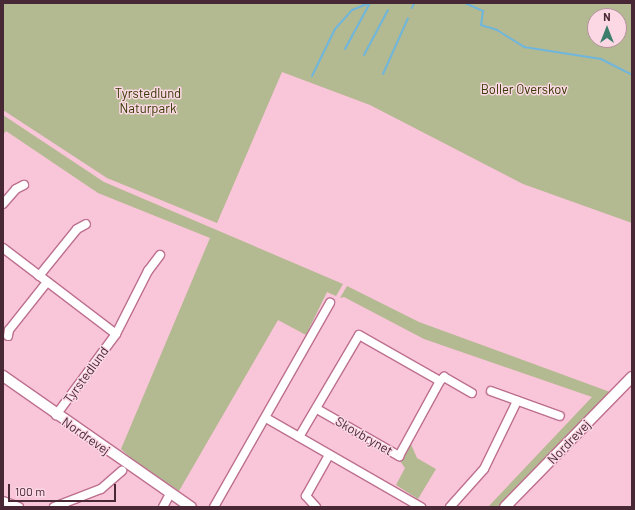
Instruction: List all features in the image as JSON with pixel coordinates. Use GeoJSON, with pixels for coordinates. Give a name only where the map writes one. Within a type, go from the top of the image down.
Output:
{"type":"FeatureCollection","features":[{"type":"Feature","properties":{"kind":"street"},"geometry":{"type":"LineString","coordinates":[[3,204],[16,189],[24,185]]}},
{"type":"Feature","properties":{"kind":"street"},"geometry":{"type":"LineString","coordinates":[[39,276],[77,229],[86,224]]}},
{"type":"Feature","properties":{"kind":"street","name":"Tyrstedlund"},"geometry":{"type":"LineString","coordinates":[[3,248],[116,334]]}},
{"type":"Feature","properties":{"kind":"street","name":"Tyrstedlund"},"geometry":{"type":"LineString","coordinates":[[56,416],[116,334],[148,271],[160,255]]}},
{"type":"Feature","properties":{"kind":"street"},"geometry":{"type":"LineString","coordinates":[[8,336],[9,330],[47,282]]}},
{"type":"Feature","properties":{"kind":"street"},"geometry":{"type":"LineString","coordinates":[[214,507],[266,418],[269,408],[330,303]]}},
{"type":"Feature","properties":{"kind":"street"},"geometry":{"type":"LineString","coordinates":[[299,437],[317,409],[359,335],[440,381],[444,376],[472,393]]}},
{"type":"Feature","properties":{"kind":"street","name":"Nordrevej"},"geometry":{"type":"LineString","coordinates":[[3,376],[56,416],[191,507]]}},
{"type":"Feature","properties":{"kind":"street","name":"Nordrevej"},"geometry":{"type":"LineString","coordinates":[[505,507],[632,377]]}},
{"type":"Feature","properties":{"kind":"street","name":"Skovbrynet"},"geometry":{"type":"LineString","coordinates":[[317,409],[399,456],[440,381]]}},
{"type":"Feature","properties":{"kind":"street"},"geometry":{"type":"LineString","coordinates":[[491,392],[560,416]]}},
{"type":"Feature","properties":{"kind":"street"},"geometry":{"type":"LineString","coordinates":[[450,507],[484,469],[517,401]]}},
{"type":"Feature","properties":{"kind":"street"},"geometry":{"type":"LineString","coordinates":[[266,418],[416,506]]}},
{"type":"Feature","properties":{"kind":"street"},"geometry":{"type":"LineString","coordinates":[[316,507],[306,496],[329,455]]}},
{"type":"Feature","properties":{"kind":"street"},"geometry":{"type":"LineString","coordinates":[[54,507],[101,489],[122,471]]}},
{"type":"Feature","properties":{"kind":"street"},"geometry":{"type":"LineString","coordinates":[[162,507],[170,494]]}},
{"type":"Feature","properties":{"kind":"street"},"geometry":{"type":"LineString","coordinates":[[3,501],[19,507]]}},
{"type":"Feature","properties":{"kind":"green space"},"geometry":{"type":"Polygon","coordinates":[[[3,3],[632,3],[632,223],[523,184],[370,105],[282,72],[217,223],[107,178],[3,110],[3,3]]]}},
{"type":"Feature","properties":{"kind":"green space"},"geometry":{"type":"Polygon","coordinates":[[[3,115],[104,182],[343,284],[336,296],[327,292],[306,335],[278,320],[179,491],[133,460],[121,449],[210,238],[98,193],[6,131],[3,135],[3,115]]]}},
{"type":"Feature","properties":{"kind":"green space"},"geometry":{"type":"Polygon","coordinates":[[[347,286],[419,322],[610,392],[501,507],[488,507],[592,397],[424,339],[344,297],[340,298],[347,286]]]}},
{"type":"Feature","properties":{"kind":"green space"},"geometry":{"type":"Polygon","coordinates":[[[410,442],[417,458],[436,469],[418,499],[396,485],[405,468],[400,461],[410,442]]]}},
{"type":"Feature","properties":{"kind":"waterway"},"geometry":{"type":"LineString","coordinates":[[312,76],[335,29],[352,10],[369,3]]}},
{"type":"Feature","properties":{"kind":"waterway"},"geometry":{"type":"LineString","coordinates":[[345,49],[370,3]]}},
{"type":"Feature","properties":{"kind":"waterway"},"geometry":{"type":"LineString","coordinates":[[412,8],[414,3]]}},
{"type":"Feature","properties":{"kind":"waterway"},"geometry":{"type":"LineString","coordinates":[[465,3],[483,11],[481,25],[497,30],[524,47],[601,59],[632,75]]}},
{"type":"Feature","properties":{"kind":"waterway"},"geometry":{"type":"LineString","coordinates":[[364,55],[388,10]]}},
{"type":"Feature","properties":{"kind":"waterway"},"geometry":{"type":"LineString","coordinates":[[383,74],[408,18]]}},
{"type":"Feature","properties":{"kind":"park label","name":"Boller Overskov"},"geometry":{"type":"Point","coordinates":[524,89]}},
{"type":"Feature","properties":{"kind":"park label","name":"Tyrstedlund Naturpark"},"geometry":{"type":"Point","coordinates":[148,102]}}]}
